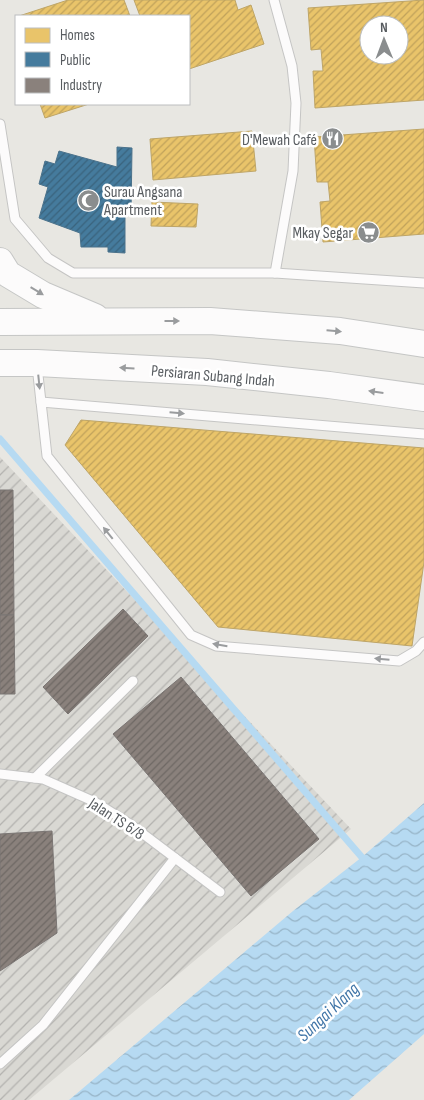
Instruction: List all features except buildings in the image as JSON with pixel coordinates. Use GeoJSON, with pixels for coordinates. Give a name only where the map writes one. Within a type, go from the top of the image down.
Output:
{"type":"FeatureCollection","features":[{"type":"Feature","properties":{"kind":"main road"},"geometry":{"type":"LineString","coordinates":[[0,261],[8,274],[43,295],[106,321]]}},
{"type":"Feature","properties":{"kind":"main road"},"geometry":{"type":"LineString","coordinates":[[0,322],[210,321],[340,331],[424,344]]}},
{"type":"Feature","properties":{"kind":"main road","name":"Persiaran Subang Indah"},"geometry":{"type":"LineString","coordinates":[[0,363],[37,363],[207,372],[329,385],[424,398]]}},
{"type":"Feature","properties":{"kind":"lane"},"geometry":{"type":"LineString","coordinates":[[274,0],[292,66],[296,103],[292,171],[275,273]]}},
{"type":"Feature","properties":{"kind":"lane"},"geometry":{"type":"LineString","coordinates":[[0,124],[15,219],[48,258],[72,273],[275,273],[424,284]]}},
{"type":"Feature","properties":{"kind":"lane"},"geometry":{"type":"LineString","coordinates":[[37,363],[47,456],[191,635],[216,646],[399,661],[416,651],[424,642]]}},
{"type":"Feature","properties":{"kind":"lane"},"geometry":{"type":"LineString","coordinates":[[41,402],[424,434]]}},
{"type":"Feature","properties":{"kind":"lane"},"geometry":{"type":"LineString","coordinates":[[35,778],[133,682]]}},
{"type":"Feature","properties":{"kind":"lane","name":"Jalan TS 6/8"},"geometry":{"type":"LineString","coordinates":[[0,774],[43,779],[95,802],[130,824],[220,892]]}},
{"type":"Feature","properties":{"kind":"lane"},"geometry":{"type":"LineString","coordinates":[[0,1064],[43,1025],[175,858]]}},
{"type":"Feature","properties":{"kind":"shaded area"},"geometry":{"type":"Polygon","coordinates":[[[0,457],[351,829],[29,1100],[0,1100],[0,457]]]}},
{"type":"Feature","properties":{"kind":"water","name":"Sungai Klang"},"geometry":{"type":"Polygon","coordinates":[[[424,803],[424,1034],[349,1100],[69,1100],[293,911],[362,857],[424,803]]]}},
{"type":"Feature","properties":{"kind":"waterway"},"geometry":{"type":"LineString","coordinates":[[0,439],[366,862]]}},
{"type":"Feature","properties":{"kind":"place","name":"D'Mewah Café"},"geometry":{"type":"Point","coordinates":[333,139]}},
{"type":"Feature","properties":{"kind":"place","name":"Surau Angsana Apartment"},"geometry":{"type":"Point","coordinates":[88,200]}},
{"type":"Feature","properties":{"kind":"place","name":"Mkay Segar"},"geometry":{"type":"Point","coordinates":[369,232]}}]}
